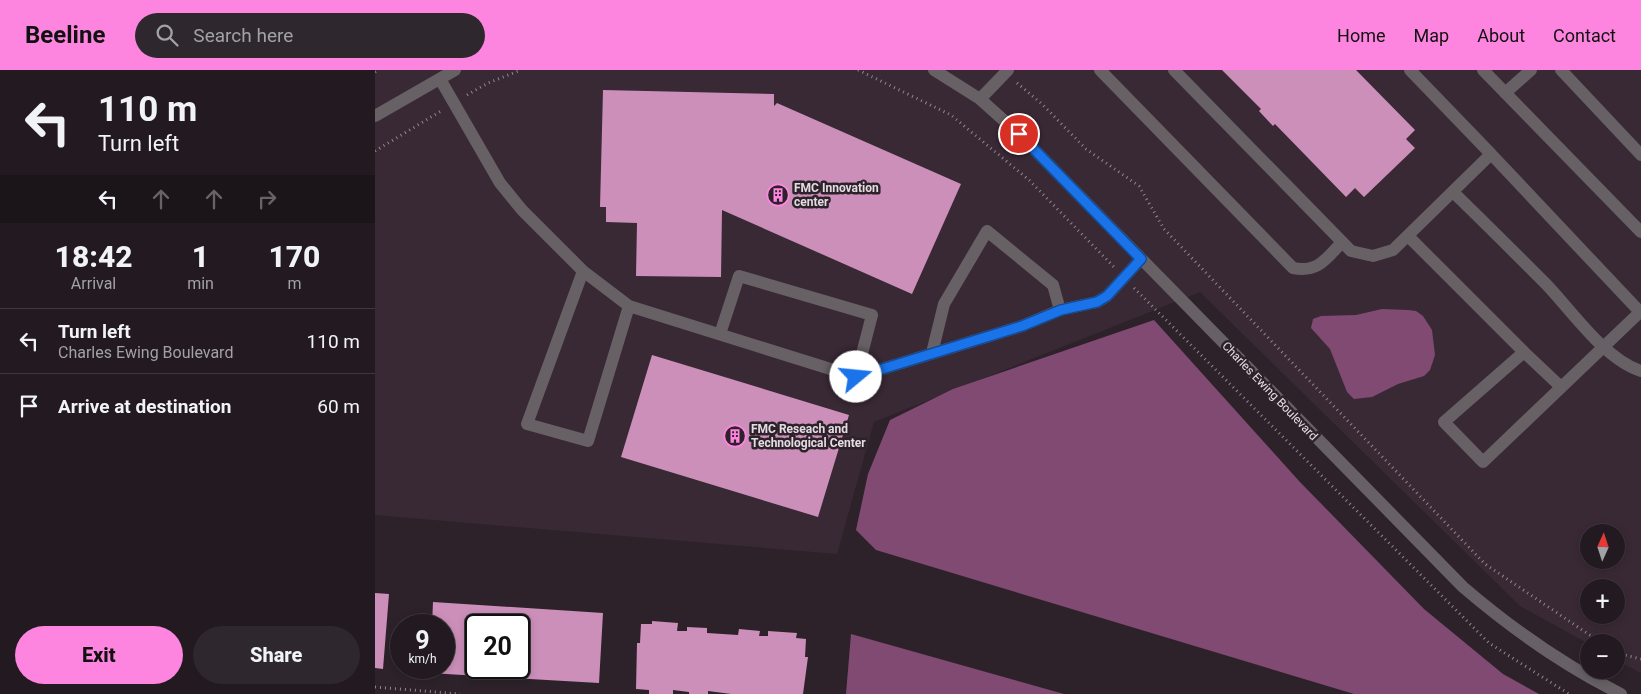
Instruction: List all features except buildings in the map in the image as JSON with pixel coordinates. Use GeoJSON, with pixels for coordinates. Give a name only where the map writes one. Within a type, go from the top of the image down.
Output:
{"type":"FeatureCollection","features":[{"type":"Feature","properties":{"kind":"street"},"geometry":{"type":"LineString","coordinates":[[375,116],[455,70]]}},
{"type":"Feature","properties":{"kind":"street","name":"Charles Ewing Boulevard"},"geometry":{"type":"LineString","coordinates":[[934,70],[980,99],[1019,134],[1463,587],[1530,640],[1566,664],[1621,694]]}},
{"type":"Feature","properties":{"kind":"street"},"geometry":{"type":"LineString","coordinates":[[1100,70],[1293,268],[1306,271],[1313,269],[1342,242]]}},
{"type":"Feature","properties":{"kind":"street"},"geometry":{"type":"LineString","coordinates":[[1174,70],[1351,251],[1373,256],[1393,250],[1491,154]]}},
{"type":"Feature","properties":{"kind":"street"},"geometry":{"type":"LineString","coordinates":[[1410,70],[1640,312],[1483,462],[1444,422],[1524,352]]}},
{"type":"Feature","properties":{"kind":"street"},"geometry":{"type":"LineString","coordinates":[[1483,70],[1641,232]]}},
{"type":"Feature","properties":{"kind":"street"},"geometry":{"type":"LineString","coordinates":[[1505,93],[1531,70]]}},
{"type":"Feature","properties":{"kind":"street"},"geometry":{"type":"LineString","coordinates":[[1561,70],[1641,154]]}},
{"type":"Feature","properties":{"kind":"street"},"geometry":{"type":"LineString","coordinates":[[980,99],[1006,72]]}},
{"type":"Feature","properties":{"kind":"street"},"geometry":{"type":"LineString","coordinates":[[440,78],[500,183],[522,210],[583,272],[629,306],[856,377],[1022,326],[1061,310],[1097,302],[1107,296],[1141,259]]}},
{"type":"Feature","properties":{"kind":"street"},"geometry":{"type":"LineString","coordinates":[[1453,192],[1604,346],[1629,367],[1641,371]]}},
{"type":"Feature","properties":{"kind":"street"},"geometry":{"type":"LineString","coordinates":[[932,353],[944,304],[987,232],[1053,284],[1061,310]]}},
{"type":"Feature","properties":{"kind":"street"},"geometry":{"type":"LineString","coordinates":[[1408,236],[1561,387]]}},
{"type":"Feature","properties":{"kind":"street"},"geometry":{"type":"LineString","coordinates":[[583,272],[527,424],[588,441],[629,306]]}},
{"type":"Feature","properties":{"kind":"street"},"geometry":{"type":"LineString","coordinates":[[720,334],[739,276],[872,315],[856,377]]}},
{"type":"Feature","properties":{"kind":"path"},"geometry":{"type":"LineString","coordinates":[[858,70],[951,115],[1029,180],[1124,278],[1489,643],[1569,694]]}},
{"type":"Feature","properties":{"kind":"path"},"geometry":{"type":"LineString","coordinates":[[1006,72],[1042,104],[1086,149],[1139,186],[1164,229],[1485,564],[1588,634]]}},
{"type":"Feature","properties":{"kind":"path"},"geometry":{"type":"LineString","coordinates":[[1625,655],[1641,659]]}},
{"type":"Feature","properties":{"kind":"path"},"geometry":{"type":"LineString","coordinates":[[375,687],[460,694]]}},
{"type":"Feature","properties":{"kind":"shaded area"},"geometry":{"type":"Polygon","coordinates":[[[375,70],[1641,70],[1641,673],[1625,665],[1625,634],[1580,634],[1580,639],[1520,606],[1200,292],[874,422],[837,554],[375,515],[375,70]]]}},
{"type":"Feature","properties":{"kind":"shaded area"},"geometry":{"type":"Polygon","coordinates":[[[1382,309],[1416,311],[1423,316],[1432,330],[1435,355],[1430,370],[1424,376],[1398,384],[1372,397],[1354,399],[1347,392],[1330,349],[1311,328],[1313,319],[1321,316],[1356,315],[1382,309]]]}},
{"type":"Feature","properties":{"kind":"shaded area"},"geometry":{"type":"Polygon","coordinates":[[[1154,320],[1299,481],[1424,609],[1503,674],[1539,694],[1354,694],[876,550],[856,530],[868,474],[890,420],[953,389],[1154,320]]]}},
{"type":"Feature","properties":{"kind":"shaded area"},"geometry":{"type":"Polygon","coordinates":[[[851,634],[1064,694],[846,694],[851,634]]]}},
{"type":"Feature","properties":{"kind":"place","name":"FMC Innovation center"},"geometry":{"type":"Point","coordinates":[778,195]}},
{"type":"Feature","properties":{"kind":"place","name":"FMC Reseach and Technological Center"},"geometry":{"type":"Point","coordinates":[735,436]}},
{"type":"Feature","properties":{"kind":"route"},"geometry":{"type":"LineString","coordinates":[[856,377],[1022,326],[1061,310],[1097,302],[1107,296],[1141,259],[1019,134]]}}]}
